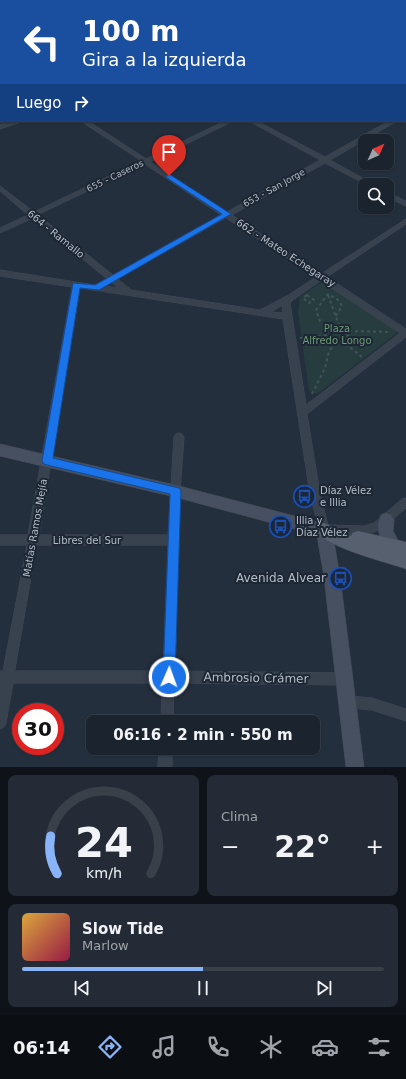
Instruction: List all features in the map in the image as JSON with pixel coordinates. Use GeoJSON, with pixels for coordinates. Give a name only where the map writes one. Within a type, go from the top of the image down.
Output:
{"type":"FeatureCollection","features":[{"type":"Feature","properties":{"kind":"main road"},"geometry":{"type":"LineString","coordinates":[[0,450],[175,491],[324,530],[400,548]]}},
{"type":"Feature","properties":{"kind":"main road"},"geometry":{"type":"LineString","coordinates":[[386,520],[385,532],[400,548]]}},
{"type":"Feature","properties":{"kind":"main road"},"geometry":{"type":"LineString","coordinates":[[324,530],[343,541],[406,560]]}},
{"type":"Feature","properties":{"kind":"main road"},"geometry":{"type":"LineString","coordinates":[[324,530],[332,577],[355,767]]}},
{"type":"Feature","properties":{"kind":"street"},"geometry":{"type":"LineString","coordinates":[[0,127],[18,122]]}},
{"type":"Feature","properties":{"kind":"street","name":"662 - Mateo Echegaray"},"geometry":{"type":"LineString","coordinates":[[86,122],[322,276],[406,333]]}},
{"type":"Feature","properties":{"kind":"street","name":"655 - Caseros"},"geometry":{"type":"LineString","coordinates":[[0,231],[228,122]]}},
{"type":"Feature","properties":{"kind":"street"},"geometry":{"type":"LineString","coordinates":[[254,122],[360,178]]}},
{"type":"Feature","properties":{"kind":"street","name":"653 - San Jorge"},"geometry":{"type":"LineString","coordinates":[[112,279],[392,122]]}},
{"type":"Feature","properties":{"kind":"street","name":"664 - Ramallo"},"geometry":{"type":"LineString","coordinates":[[0,188],[129,293]]}},
{"type":"Feature","properties":{"kind":"street"},"geometry":{"type":"LineString","coordinates":[[394,198],[406,204]]}},
{"type":"Feature","properties":{"kind":"street"},"geometry":{"type":"LineString","coordinates":[[258,312],[268,311],[290,298],[406,221]]}},
{"type":"Feature","properties":{"kind":"street"},"geometry":{"type":"LineString","coordinates":[[0,273],[286,317]]}},
{"type":"Feature","properties":{"kind":"street"},"geometry":{"type":"LineString","coordinates":[[96,288],[112,279]]}},
{"type":"Feature","properties":{"kind":"street","name":"Matías Ramos Mejía"},"geometry":{"type":"LineString","coordinates":[[0,723],[4,678],[33,540],[76,285]]}},
{"type":"Feature","properties":{"kind":"street"},"geometry":{"type":"LineString","coordinates":[[290,298],[286,303],[286,317],[303,412],[315,494],[324,530],[364,531],[378,526],[406,502]]}},
{"type":"Feature","properties":{"kind":"street"},"geometry":{"type":"LineString","coordinates":[[303,412],[406,333]]}},
{"type":"Feature","properties":{"kind":"street"},"geometry":{"type":"LineString","coordinates":[[167,715],[175,491],[179,437]]}},
{"type":"Feature","properties":{"kind":"street","name":"Libres del Sur"},"geometry":{"type":"LineString","coordinates":[[0,540],[173,540]]}},
{"type":"Feature","properties":{"kind":"street","name":"Ambrosio Crámer"},"geometry":{"type":"LineString","coordinates":[[4,678],[169,677],[344,679]]}},
{"type":"Feature","properties":{"kind":"street"},"geometry":{"type":"LineString","coordinates":[[348,702],[372,704],[406,715]]}},
{"type":"Feature","properties":{"kind":"street"},"geometry":{"type":"LineString","coordinates":[[165,767],[166,755]]}},
{"type":"Feature","properties":{"kind":"path"},"geometry":{"type":"LineString","coordinates":[[322,276],[339,325]]}},
{"type":"Feature","properties":{"kind":"path"},"geometry":{"type":"LineString","coordinates":[[328,294],[338,300],[342,306],[336,316]]}},
{"type":"Feature","properties":{"kind":"path"},"geometry":{"type":"LineString","coordinates":[[328,294],[316,310],[320,321],[329,330],[330,335]]}},
{"type":"Feature","properties":{"kind":"path"},"geometry":{"type":"LineString","coordinates":[[307,295],[314,300],[309,303],[303,298],[307,295]]}},
{"type":"Feature","properties":{"kind":"path"},"geometry":{"type":"LineString","coordinates":[[329,330],[333,326],[339,325],[345,327],[349,331],[392,332]]}},
{"type":"Feature","properties":{"kind":"path"},"geometry":{"type":"LineString","coordinates":[[341,340],[349,336],[349,331]]}},
{"type":"Feature","properties":{"kind":"path"},"geometry":{"type":"LineString","coordinates":[[291,339],[330,335],[341,340],[367,362]]}},
{"type":"Feature","properties":{"kind":"path"},"geometry":{"type":"LineString","coordinates":[[303,412],[325,368],[329,351],[338,339]]}},
{"type":"Feature","properties":{"kind":"green space","name":"Plaza Alfredo Longo"},"geometry":{"type":"Polygon","coordinates":[[[320,283],[326,283],[393,328],[397,333],[317,394],[309,391],[298,312],[300,297],[320,283]]]}},
{"type":"Feature","properties":{"kind":"place","name":"Díaz Vélez e Illia"},"geometry":{"type":"Point","coordinates":[304,496]}},
{"type":"Feature","properties":{"kind":"place","name":"Illia y Díaz Vélez"},"geometry":{"type":"Point","coordinates":[280,526]}},
{"type":"Feature","properties":{"kind":"place","name":"Avenida Alvear"},"geometry":{"type":"Point","coordinates":[341,578]}},
{"type":"Feature","properties":{"kind":"route"},"geometry":{"type":"LineString","coordinates":[[169,176],[227,214],[96,288],[76,285],[47,461],[175,491],[169,677]]}}]}
